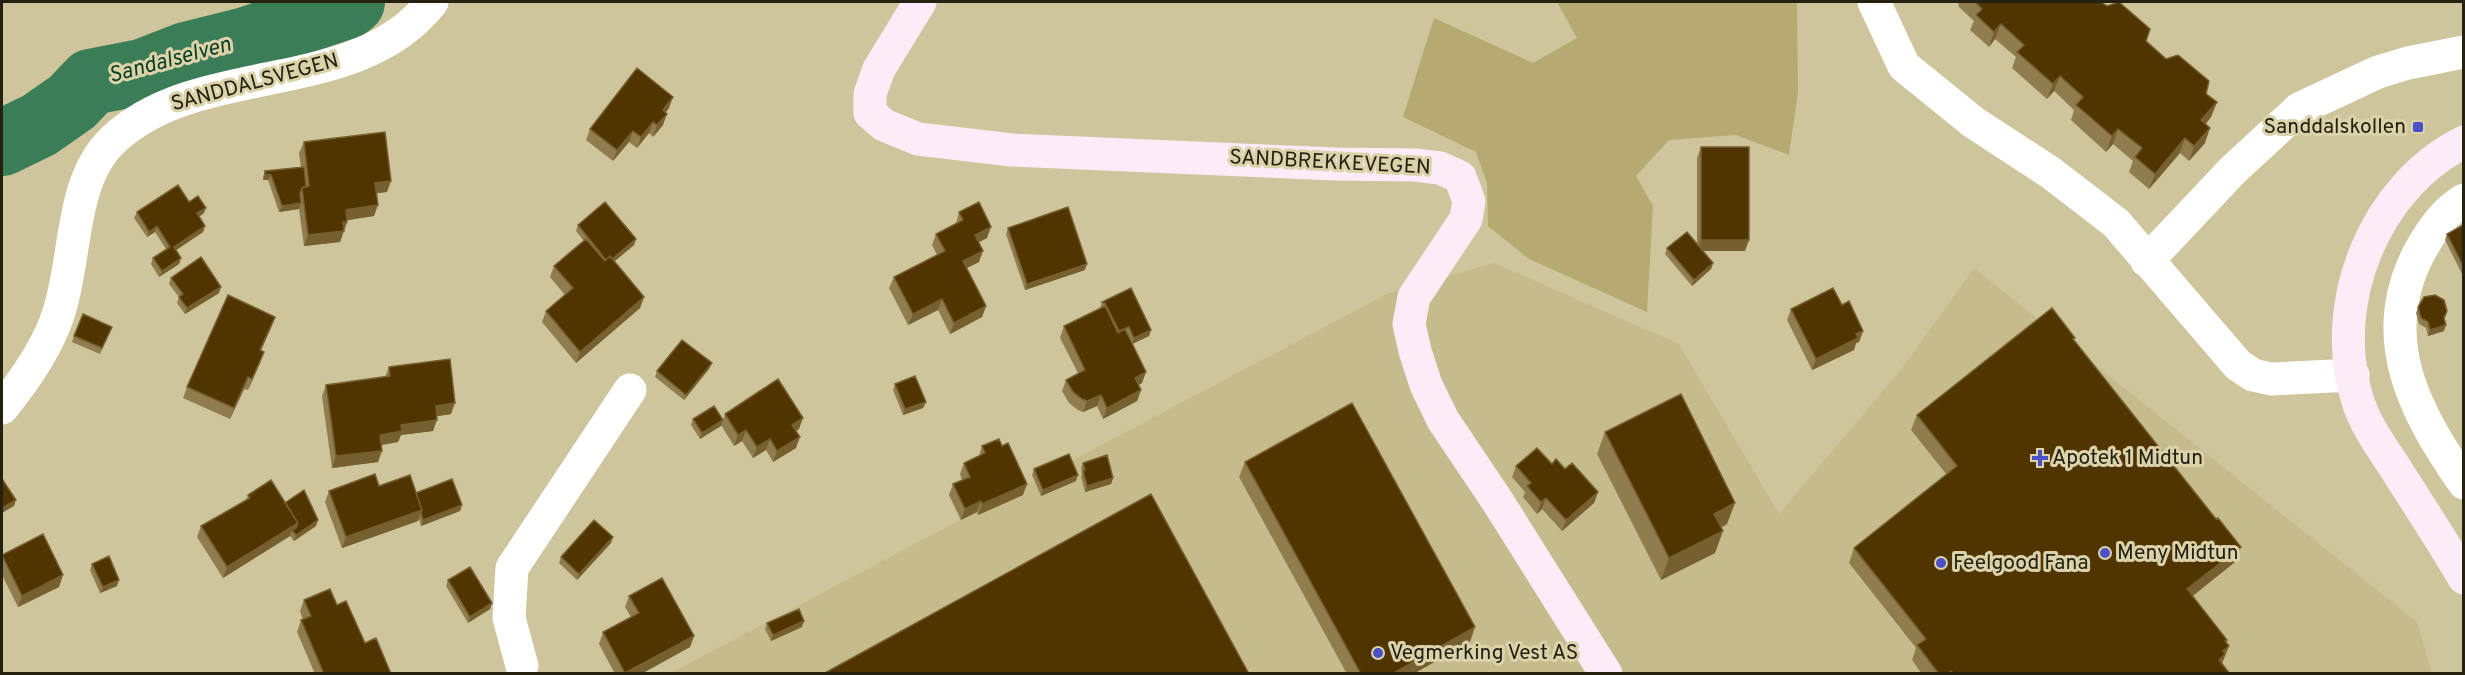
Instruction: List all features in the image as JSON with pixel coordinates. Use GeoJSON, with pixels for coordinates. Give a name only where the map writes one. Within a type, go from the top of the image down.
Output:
{"type":"FeatureCollection","features":[{"type":"Feature","properties":{"kind":"street","name":"SANDDALSVEGEN"},"geometry":{"type":"LineString","coordinates":[[2,408],[50,336],[64,291],[84,188],[97,158],[113,140],[136,122],[172,103],[337,62],[373,49],[408,27],[432,2]]}},
{"type":"Feature","properties":{"kind":"street","name":"SANDBREKKEVEGEN"},"geometry":{"type":"LineString","coordinates":[[920,2],[879,69],[870,94],[870,113],[884,125],[918,139],[1012,150],[1336,164],[1415,165],[1440,168],[1460,177],[1468,201],[1466,219],[1414,297],[1409,324],[1415,351],[1426,385],[1443,420],[1498,502],[1606,674]]}},
{"type":"Feature","properties":{"kind":"street"},"geometry":{"type":"LineString","coordinates":[[1874,2],[1904,66],[1973,122],[2051,172],[2116,223],[2238,365],[2253,375],[2271,379],[2353,375]]}},
{"type":"Feature","properties":{"kind":"street"},"geometry":{"type":"LineString","coordinates":[[2148,261],[2233,170],[2299,109],[2378,72],[2408,63],[2463,52]]}},
{"type":"Feature","properties":{"kind":"street"},"geometry":{"type":"LineString","coordinates":[[2463,142],[2427,165],[2394,199],[2369,240],[2353,293],[2348,345],[2357,398],[2369,427],[2463,578]]}},
{"type":"Feature","properties":{"kind":"street"},"geometry":{"type":"LineString","coordinates":[[2463,200],[2442,220],[2425,242],[2404,288],[2398,316],[2405,370],[2424,421],[2463,483]]}},
{"type":"Feature","properties":{"kind":"street"},"geometry":{"type":"LineString","coordinates":[[522,666],[509,618],[512,568],[630,390]]}},
{"type":"Feature","properties":{"kind":"shaded area"},"geometry":{"type":"Polygon","coordinates":[[[1557,2],[1797,2],[1798,92],[1789,155],[1736,135],[1669,140],[1636,176],[1653,206],[1647,312],[1529,259],[1488,226],[1487,183],[1476,152],[1403,117],[1434,18],[1533,63],[1577,38],[1557,2]]]}},
{"type":"Feature","properties":{"kind":"shaded area"},"geometry":{"type":"Polygon","coordinates":[[[1494,263],[1679,344],[1779,514],[1903,367],[1974,268],[2417,622],[2432,673],[669,674],[1387,294],[1494,263]]]}},
{"type":"Feature","properties":{"kind":"building"},"geometry":{"type":"Polygon","coordinates":[[[1975,2],[2101,2],[2107,6],[2119,2],[2150,29],[2146,41],[2166,59],[2178,55],[2209,81],[2206,94],[2217,102],[2201,120],[2210,128],[2194,146],[2185,138],[2155,174],[2135,157],[2142,148],[2118,129],[2112,136],[2076,105],[2083,97],[2060,76],[2053,84],[2017,52],[2024,45],[2001,24],[1994,32],[1976,15],[1982,9],[1975,2]]]}},
{"type":"Feature","properties":{"kind":"building"},"geometry":{"type":"Polygon","coordinates":[[[637,68],[673,97],[663,110],[667,114],[657,125],[653,122],[641,137],[633,131],[617,150],[590,129],[637,68]]]}},
{"type":"Feature","properties":{"kind":"building"},"geometry":{"type":"Polygon","coordinates":[[[385,132],[391,181],[375,183],[378,205],[346,210],[347,222],[343,222],[344,231],[308,235],[302,188],[309,186],[304,142],[385,132]]]}},
{"type":"Feature","properties":{"kind":"building"},"geometry":{"type":"Polygon","coordinates":[[[1701,147],[1749,147],[1749,240],[1701,240],[1701,147]]]}},
{"type":"Feature","properties":{"kind":"building"},"geometry":{"type":"Polygon","coordinates":[[[304,167],[306,186],[300,193],[301,203],[282,206],[271,175],[265,174],[265,171],[304,167]]]}},
{"type":"Feature","properties":{"kind":"building"},"geometry":{"type":"Polygon","coordinates":[[[178,185],[189,202],[198,196],[206,208],[197,213],[205,226],[174,247],[181,258],[162,271],[153,258],[170,247],[157,226],[149,232],[137,212],[178,185]]]}},
{"type":"Feature","properties":{"kind":"building"},"geometry":{"type":"Polygon","coordinates":[[[605,202],[636,239],[612,259],[610,256],[606,260],[578,225],[605,202]]]}},
{"type":"Feature","properties":{"kind":"building"},"geometry":{"type":"Polygon","coordinates":[[[979,202],[991,227],[975,235],[983,251],[963,261],[986,306],[954,323],[942,299],[913,314],[894,277],[945,251],[936,234],[963,220],[959,212],[979,202]]]}},
{"type":"Feature","properties":{"kind":"building"},"geometry":{"type":"Polygon","coordinates":[[[1068,207],[1087,264],[1027,284],[1008,228],[1068,207]]]}},
{"type":"Feature","properties":{"kind":"building"},"geometry":{"type":"Polygon","coordinates":[[[2463,225],[2463,266],[2447,234],[2463,225]]]}},
{"type":"Feature","properties":{"kind":"building"},"geometry":{"type":"Polygon","coordinates":[[[1687,232],[1713,263],[1694,280],[1667,248],[1687,232]]]}},
{"type":"Feature","properties":{"kind":"building"},"geometry":{"type":"Polygon","coordinates":[[[586,239],[605,261],[610,256],[644,297],[580,352],[546,311],[573,288],[554,266],[586,239]]]}},
{"type":"Feature","properties":{"kind":"building"},"geometry":{"type":"Polygon","coordinates":[[[201,257],[221,287],[187,308],[179,297],[183,294],[171,278],[201,257]]]}},
{"type":"Feature","properties":{"kind":"building"},"geometry":{"type":"Polygon","coordinates":[[[1131,288],[1151,330],[1134,338],[1129,327],[1119,331],[1105,303],[1102,302],[1131,288]]]}},
{"type":"Feature","properties":{"kind":"building"},"geometry":{"type":"Polygon","coordinates":[[[1833,288],[1842,305],[1849,301],[1863,331],[1856,334],[1858,338],[1816,359],[1791,309],[1833,288]]]}},
{"type":"Feature","properties":{"kind":"building"},"geometry":{"type":"Polygon","coordinates":[[[228,295],[275,317],[260,350],[264,352],[252,379],[248,377],[234,408],[187,387],[228,295]]]}},
{"type":"Feature","properties":{"kind":"building"},"geometry":{"type":"Polygon","coordinates":[[[2435,295],[2444,300],[2447,311],[2444,318],[2446,325],[2430,330],[2428,322],[2421,318],[2418,307],[2424,297],[2435,295]]]}},
{"type":"Feature","properties":{"kind":"building"},"geometry":{"type":"Polygon","coordinates":[[[1105,306],[1118,333],[1125,329],[1146,372],[1135,378],[1141,390],[1107,408],[1101,395],[1087,401],[1082,399],[1073,392],[1066,380],[1085,370],[1064,326],[1105,306]]]}},
{"type":"Feature","properties":{"kind":"building"},"geometry":{"type":"Polygon","coordinates":[[[2052,308],[2075,338],[2073,339],[2216,519],[2218,518],[2241,547],[2187,589],[2227,640],[2225,641],[2229,646],[2223,651],[2225,654],[2219,660],[2230,674],[1954,674],[1951,671],[1948,674],[1939,674],[1917,645],[1926,639],[1854,548],[1957,466],[1917,415],[2052,308]]]}},
{"type":"Feature","properties":{"kind":"building"},"geometry":{"type":"Polygon","coordinates":[[[83,314],[112,327],[102,348],[74,336],[83,314]]]}},
{"type":"Feature","properties":{"kind":"building"},"geometry":{"type":"Polygon","coordinates":[[[682,340],[712,363],[686,395],[657,371],[682,340]]]}},
{"type":"Feature","properties":{"kind":"building"},"geometry":{"type":"Polygon","coordinates":[[[450,359],[455,403],[436,406],[437,420],[401,425],[402,431],[380,435],[382,451],[336,456],[326,385],[390,376],[389,367],[450,359]]]}},
{"type":"Feature","properties":{"kind":"building"},"geometry":{"type":"Polygon","coordinates":[[[915,376],[926,402],[905,409],[895,384],[915,376]]]}},
{"type":"Feature","properties":{"kind":"building"},"geometry":{"type":"Polygon","coordinates":[[[778,379],[803,418],[792,425],[800,437],[777,451],[770,439],[757,447],[746,430],[738,435],[725,414],[778,379]]]}},
{"type":"Feature","properties":{"kind":"building"},"geometry":{"type":"Polygon","coordinates":[[[1681,394],[1735,503],[1714,514],[1723,531],[1669,558],[1605,432],[1681,394]]]}},
{"type":"Feature","properties":{"kind":"building"},"geometry":{"type":"Polygon","coordinates":[[[1352,403],[1475,627],[1392,674],[1361,674],[1245,462],[1352,403]]]}},
{"type":"Feature","properties":{"kind":"building"},"geometry":{"type":"Polygon","coordinates":[[[714,406],[723,420],[702,433],[693,419],[714,406]]]}},
{"type":"Feature","properties":{"kind":"building"},"geometry":{"type":"Polygon","coordinates":[[[999,439],[1002,446],[1008,443],[1027,484],[965,509],[953,484],[970,477],[964,463],[985,453],[982,446],[999,439]]]}},
{"type":"Feature","properties":{"kind":"building"},"geometry":{"type":"Polygon","coordinates":[[[1537,448],[1552,464],[1556,459],[1565,469],[1572,463],[1598,492],[1566,520],[1546,498],[1541,502],[1527,486],[1531,483],[1516,466],[1537,448]]]}},
{"type":"Feature","properties":{"kind":"building"},"geometry":{"type":"Polygon","coordinates":[[[1069,454],[1078,475],[1043,490],[1034,469],[1069,454]]]}},
{"type":"Feature","properties":{"kind":"building"},"geometry":{"type":"Polygon","coordinates":[[[1107,455],[1113,478],[1087,486],[1083,463],[1107,455]]]}},
{"type":"Feature","properties":{"kind":"building"},"geometry":{"type":"Polygon","coordinates":[[[375,474],[379,486],[410,475],[422,510],[346,537],[329,491],[375,474]]]}},
{"type":"Feature","properties":{"kind":"building"},"geometry":{"type":"Polygon","coordinates":[[[2,479],[16,500],[2,508],[2,479]]]}},
{"type":"Feature","properties":{"kind":"building"},"geometry":{"type":"Polygon","coordinates":[[[452,479],[462,505],[423,520],[416,493],[452,479]]]}},
{"type":"Feature","properties":{"kind":"building"},"geometry":{"type":"Polygon","coordinates":[[[271,480],[298,523],[227,567],[201,526],[250,498],[248,495],[271,480]]]}},
{"type":"Feature","properties":{"kind":"building"},"geometry":{"type":"Polygon","coordinates":[[[304,490],[318,520],[296,535],[292,530],[298,523],[285,503],[304,490]]]}},
{"type":"Feature","properties":{"kind":"building"},"geometry":{"type":"Polygon","coordinates":[[[1151,494],[1249,674],[823,674],[1151,494]]]}},
{"type":"Feature","properties":{"kind":"building"},"geometry":{"type":"Polygon","coordinates":[[[594,520],[613,537],[579,574],[561,557],[594,520]]]}},
{"type":"Feature","properties":{"kind":"building"},"geometry":{"type":"Polygon","coordinates":[[[43,534],[63,575],[22,596],[2,555],[43,534]]]}},
{"type":"Feature","properties":{"kind":"building"},"geometry":{"type":"Polygon","coordinates":[[[109,556],[119,580],[103,587],[92,564],[109,556]]]}},
{"type":"Feature","properties":{"kind":"building"},"geometry":{"type":"Polygon","coordinates":[[[470,567],[492,603],[470,617],[448,580],[470,567]]]}},
{"type":"Feature","properties":{"kind":"building"},"geometry":{"type":"Polygon","coordinates":[[[662,578],[694,636],[625,673],[603,632],[639,613],[629,596],[662,578]]]}},
{"type":"Feature","properties":{"kind":"building"},"geometry":{"type":"Polygon","coordinates":[[[330,589],[337,605],[346,601],[365,643],[376,638],[391,674],[324,674],[301,620],[311,616],[304,600],[330,589]]]}},
{"type":"Feature","properties":{"kind":"building"},"geometry":{"type":"Polygon","coordinates":[[[799,609],[804,621],[773,635],[767,623],[799,609]]]}},
{"type":"Feature","properties":{"kind":"waterway","name":"Sandalselven"},"geometry":{"type":"LineString","coordinates":[[2,143],[39,125],[72,102],[91,82],[142,72],[186,55],[246,40],[347,6],[352,2]]}},
{"type":"Feature","properties":{"kind":"place","name":"Sanddalskollen"},"geometry":{"type":"Point","coordinates":[2418,127]}},
{"type":"Feature","properties":{"kind":"place","name":"Apotek 1 Midtun"},"geometry":{"type":"Point","coordinates":[2040,458]}},
{"type":"Feature","properties":{"kind":"place","name":"Meny Midtun"},"geometry":{"type":"Point","coordinates":[2105,553]}},
{"type":"Feature","properties":{"kind":"place","name":"Feelgood Fana"},"geometry":{"type":"Point","coordinates":[1941,563]}},
{"type":"Feature","properties":{"kind":"place","name":"Vegmerking Vest AS"},"geometry":{"type":"Point","coordinates":[1378,653]}}]}
